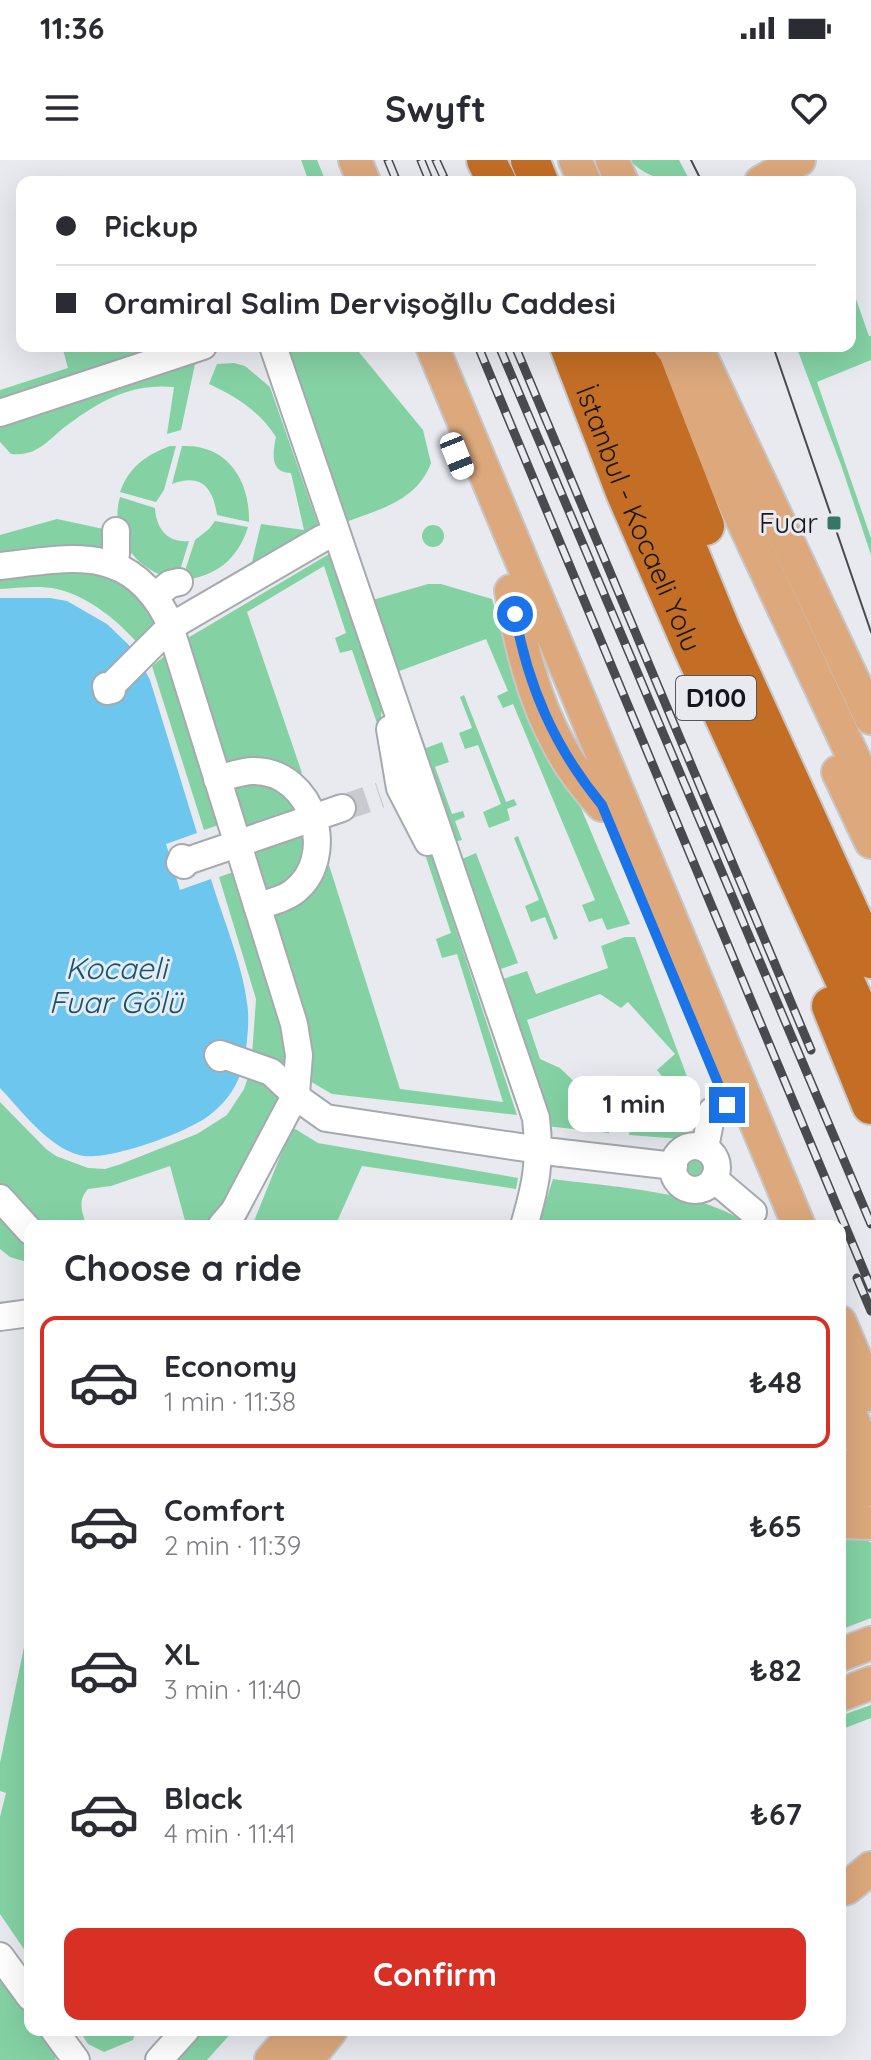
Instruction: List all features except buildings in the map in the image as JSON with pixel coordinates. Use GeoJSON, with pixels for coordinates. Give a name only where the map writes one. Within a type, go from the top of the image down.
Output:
{"type":"FeatureCollection","features":[{"type":"Feature","properties":{"kind":"highway","name":"İstanbul - Kocaeli Yolu"},"geometry":{"type":"LineString","coordinates":[[571,352],[625,492],[707,639],[871,1038]]}},
{"type":"Feature","properties":{"kind":"highway","name":"D100"},"geometry":{"type":"LineString","coordinates":[[607,352],[707,639],[792,789],[871,959]]}},
{"type":"Feature","properties":{"kind":"highway"},"geometry":{"type":"LineString","coordinates":[[631,352],[644,369],[713,546],[724,598],[707,639],[790,904],[871,1105]]}},
{"type":"Feature","properties":{"kind":"highway"},"geometry":{"type":"LineString","coordinates":[[792,789],[871,922]]}},
{"type":"Feature","properties":{"kind":"main road"},"geometry":{"type":"LineString","coordinates":[[771,176],[799,160]]}},
{"type":"Feature","properties":{"kind":"main road"},"geometry":{"type":"LineString","coordinates":[[788,176],[814,160]]}},
{"type":"Feature","properties":{"kind":"main road"},"geometry":{"type":"LineString","coordinates":[[413,352],[602,805],[765,1219]]}},
{"type":"Feature","properties":{"kind":"main road"},"geometry":{"type":"LineString","coordinates":[[435,352],[796,1220]]}},
{"type":"Feature","properties":{"kind":"main road"},"geometry":{"type":"LineString","coordinates":[[664,352],[871,795]]}},
{"type":"Feature","properties":{"kind":"main road"},"geometry":{"type":"LineString","coordinates":[[699,352],[871,718]]}},
{"type":"Feature","properties":{"kind":"main road"},"geometry":{"type":"LineString","coordinates":[[744,525],[755,594],[871,842]]}},
{"type":"Feature","properties":{"kind":"main road"},"geometry":{"type":"LineString","coordinates":[[846,1336],[871,1395]]}},
{"type":"Feature","properties":{"kind":"main road"},"geometry":{"type":"LineString","coordinates":[[846,1406],[864,1468],[846,1497]]}},
{"type":"Feature","properties":{"kind":"main road"},"geometry":{"type":"LineString","coordinates":[[846,1522],[871,1523]]}},
{"type":"Feature","properties":{"kind":"main road"},"geometry":{"type":"LineString","coordinates":[[846,1653],[871,1643]]}},
{"type":"Feature","properties":{"kind":"main road"},"geometry":{"type":"LineString","coordinates":[[846,1693],[871,1683]]}},
{"type":"Feature","properties":{"kind":"main road"},"geometry":{"type":"LineString","coordinates":[[271,2060],[292,2036]]}},
{"type":"Feature","properties":{"kind":"main road"},"geometry":{"type":"LineString","coordinates":[[307,2060],[326,2036]]}},
{"type":"Feature","properties":{"kind":"street"},"geometry":{"type":"LineString","coordinates":[[0,413],[185,352]]}},
{"type":"Feature","properties":{"kind":"street"},"geometry":{"type":"LineString","coordinates":[[267,352],[533,1149],[513,1220]]}},
{"type":"Feature","properties":{"kind":"street"},"geometry":{"type":"LineString","coordinates":[[275,352],[536,1118],[533,1149],[536,1186],[526,1220]]}},
{"type":"Feature","properties":{"kind":"street"},"geometry":{"type":"LineString","coordinates":[[112,563],[116,554],[116,531]]}},
{"type":"Feature","properties":{"kind":"street"},"geometry":{"type":"LineString","coordinates":[[111,686],[170,627],[323,538]]}},
{"type":"Feature","properties":{"kind":"street"},"geometry":{"type":"LineString","coordinates":[[0,566],[66,559],[112,563],[127,570],[155,596],[170,627],[294,1024],[299,1055],[296,1094],[228,1220]]}},
{"type":"Feature","properties":{"kind":"street"},"geometry":{"type":"LineString","coordinates":[[155,596],[170,584],[179,582]]}},
{"type":"Feature","properties":{"kind":"street"},"geometry":{"type":"LineString","coordinates":[[386,709],[390,791],[435,854]]}},
{"type":"Feature","properties":{"kind":"street"},"geometry":{"type":"LineString","coordinates":[[217,779],[253,770],[287,780],[300,792],[318,833],[313,866],[303,883],[290,895],[257,906]]}},
{"type":"Feature","properties":{"kind":"street"},"geometry":{"type":"LineString","coordinates":[[187,861],[342,808]]}},
{"type":"Feature","properties":{"kind":"street"},"geometry":{"type":"LineString","coordinates":[[222,1056],[271,1072],[326,1118],[533,1149],[674,1166]]}},
{"type":"Feature","properties":{"kind":"street"},"geometry":{"type":"LineString","coordinates":[[705,1148],[712,1111]]}},
{"type":"Feature","properties":{"kind":"street"},"geometry":{"type":"LineString","coordinates":[[698,1146],[705,1148],[715,1158],[717,1172],[703,1188],[689,1188],[678,1180],[674,1166],[675,1159],[685,1149],[698,1146]]}},
{"type":"Feature","properties":{"kind":"street"},"geometry":{"type":"LineString","coordinates":[[714,1179],[765,1219]]}},
{"type":"Feature","properties":{"kind":"street"},"geometry":{"type":"LineString","coordinates":[[0,1198],[24,1224]]}},
{"type":"Feature","properties":{"kind":"street"},"geometry":{"type":"LineString","coordinates":[[0,1317],[24,1314]]}},
{"type":"Feature","properties":{"kind":"street"},"geometry":{"type":"LineString","coordinates":[[0,1956],[24,1989]]}},
{"type":"Feature","properties":{"kind":"street"},"geometry":{"type":"LineString","coordinates":[[58,2036],[76,2060]]}},
{"type":"Feature","properties":{"kind":"street"},"geometry":{"type":"LineString","coordinates":[[139,2060],[161,2036]]}},
{"type":"Feature","properties":{"kind":"street"},"geometry":{"type":"LineString","coordinates":[[159,2060],[181,2036]]}},
{"type":"Feature","properties":{"kind":"green space"},"geometry":{"type":"Polygon","coordinates":[[[301,160],[317,160],[324,176],[307,176],[301,160]]]}},
{"type":"Feature","properties":{"kind":"green space"},"geometry":{"type":"Polygon","coordinates":[[[629,160],[679,160],[687,176],[655,176],[629,160]]]}},
{"type":"Feature","properties":{"kind":"green space"},"geometry":{"type":"Polygon","coordinates":[[[856,299],[871,336],[871,360],[817,382],[871,538],[871,555],[798,352],[856,352],[856,299]]]}},
{"type":"Feature","properties":{"kind":"green space"},"geometry":{"type":"Polygon","coordinates":[[[64,352],[171,352],[0,408],[0,390],[68,368],[64,352]]]}},
{"type":"Feature","properties":{"kind":"green space"},"geometry":{"type":"Polygon","coordinates":[[[281,352],[359,352],[423,430],[431,463],[416,487],[393,503],[340,524],[281,352]]]}},
{"type":"Feature","properties":{"kind":"green space"},"geometry":{"type":"Polygon","coordinates":[[[195,364],[181,430],[167,434],[174,387],[159,386],[132,390],[107,400],[29,453],[11,454],[0,442],[0,428],[143,378],[195,364]]]}},
{"type":"Feature","properties":{"kind":"green space"},"geometry":{"type":"Polygon","coordinates":[[[217,364],[245,366],[270,387],[321,533],[237,583],[252,562],[261,524],[304,530],[291,473],[279,469],[274,461],[276,437],[247,406],[209,384],[217,364]]]}},
{"type":"Feature","properties":{"kind":"green space"},"geometry":{"type":"Polygon","coordinates":[[[170,446],[176,446],[164,490],[156,502],[120,492],[139,463],[170,446]]]}},
{"type":"Feature","properties":{"kind":"green space"},"geometry":{"type":"Polygon","coordinates":[[[182,446],[212,451],[233,468],[245,493],[249,522],[217,515],[209,490],[198,482],[191,480],[172,484],[182,446]]]}},
{"type":"Feature","properties":{"kind":"green space"},"geometry":{"type":"Polygon","coordinates":[[[120,497],[155,508],[164,533],[175,540],[189,541],[177,580],[150,570],[130,551],[118,526],[120,497]]]}},
{"type":"Feature","properties":{"kind":"green space"},"geometry":{"type":"Polygon","coordinates":[[[57,519],[113,531],[111,551],[0,562],[0,535],[57,519]]]}},
{"type":"Feature","properties":{"kind":"green space"},"geometry":{"type":"Polygon","coordinates":[[[215,521],[248,527],[244,538],[224,564],[205,575],[182,580],[195,540],[215,521]]]}},
{"type":"Feature","properties":{"kind":"green space"},"geometry":{"type":"Polygon","coordinates":[[[429,525],[437,525],[444,536],[437,547],[429,547],[422,540],[422,532],[429,525]]]}},
{"type":"Feature","properties":{"kind":"green space"},"geometry":{"type":"Polygon","coordinates":[[[329,554],[382,709],[379,729],[352,650],[340,653],[335,638],[346,633],[324,566],[247,612],[302,773],[227,772],[186,639],[329,554]]]}},
{"type":"Feature","properties":{"kind":"green space"},"geometry":{"type":"Polygon","coordinates":[[[109,567],[165,622],[140,646],[103,611],[69,592],[43,587],[0,589],[0,571],[109,567]]]}},
{"type":"Feature","properties":{"kind":"green space"},"geometry":{"type":"Polygon","coordinates":[[[428,584],[441,584],[492,599],[516,673],[555,768],[581,808],[630,924],[607,930],[602,918],[589,922],[582,905],[595,900],[513,704],[503,708],[497,696],[508,691],[486,639],[394,673],[369,601],[428,584]]]}},
{"type":"Feature","properties":{"kind":"green space"},"geometry":{"type":"Polygon","coordinates":[[[176,647],[230,821],[204,830],[152,666],[176,647]]]}},
{"type":"Feature","properties":{"kind":"green space"},"geometry":{"type":"Polygon","coordinates":[[[464,695],[506,802],[514,799],[517,805],[507,809],[510,820],[489,828],[483,812],[501,804],[478,745],[465,749],[459,733],[472,728],[460,697],[464,695]]]}},
{"type":"Feature","properties":{"kind":"green space"},"geometry":{"type":"Polygon","coordinates":[[[414,715],[426,748],[442,742],[449,762],[435,767],[452,814],[463,811],[465,817],[455,821],[462,840],[455,842],[409,717],[414,715]]]}},
{"type":"Feature","properties":{"kind":"green space"},"geometry":{"type":"Polygon","coordinates":[[[268,777],[305,816],[249,835],[231,780],[268,777]]]}},
{"type":"Feature","properties":{"kind":"green space"},"geometry":{"type":"Polygon","coordinates":[[[307,827],[309,856],[270,899],[254,846],[307,827]]]}},
{"type":"Feature","properties":{"kind":"green space"},"geometry":{"type":"Polygon","coordinates":[[[518,836],[558,938],[554,940],[545,917],[531,922],[525,906],[539,900],[514,838],[518,836]]]}},
{"type":"Feature","properties":{"kind":"green space"},"geometry":{"type":"Polygon","coordinates":[[[422,845],[432,857],[517,1115],[332,1094],[308,1080],[272,916],[306,897],[329,865],[400,1089],[503,1102],[457,954],[442,958],[436,939],[451,933],[422,845]]]}},
{"type":"Feature","properties":{"kind":"green space"},"geometry":{"type":"Polygon","coordinates":[[[476,853],[518,963],[498,970],[462,859],[476,853]]]}},
{"type":"Feature","properties":{"kind":"green space"},"geometry":{"type":"Polygon","coordinates":[[[245,868],[294,1024],[292,1090],[215,1220],[185,1220],[170,1166],[111,1186],[88,1189],[82,1203],[85,1220],[24,1220],[24,1261],[10,1257],[0,1249],[0,1102],[56,1156],[88,1168],[105,1169],[197,1134],[227,1115],[244,1089],[251,1069],[256,999],[219,877],[245,868]]]}},
{"type":"Feature","properties":{"kind":"green space"},"geometry":{"type":"Polygon","coordinates":[[[625,937],[635,937],[695,1098],[692,1120],[682,1139],[629,1135],[631,1118],[668,1084],[657,1070],[675,1054],[628,1002],[621,1008],[600,994],[527,1020],[540,1059],[560,1068],[611,1117],[609,1133],[546,1126],[500,980],[527,971],[536,994],[608,968],[601,946],[625,937]]]}},
{"type":"Feature","properties":{"kind":"green space"},"geometry":{"type":"Polygon","coordinates":[[[292,1127],[318,1143],[518,1178],[516,1189],[362,1166],[338,1220],[254,1220],[292,1127]]]}},
{"type":"Feature","properties":{"kind":"green space"},"geometry":{"type":"Polygon","coordinates":[[[695,1159],[702,1162],[705,1169],[702,1176],[695,1179],[688,1176],[685,1169],[688,1162],[695,1159]]]}},
{"type":"Feature","properties":{"kind":"green space"},"geometry":{"type":"Polygon","coordinates":[[[553,1179],[684,1198],[710,1205],[739,1220],[540,1220],[553,1179]]]}},
{"type":"Feature","properties":{"kind":"green space"},"geometry":{"type":"Polygon","coordinates":[[[846,1533],[860,1533],[871,1543],[871,1618],[846,1628],[846,1533]]]}},
{"type":"Feature","properties":{"kind":"green space"},"geometry":{"type":"Polygon","coordinates":[[[24,1647],[24,1949],[0,1914],[0,1817],[6,1793],[0,1791],[0,1763],[24,1647]]]}},
{"type":"Feature","properties":{"kind":"green space"},"geometry":{"type":"Polygon","coordinates":[[[871,1705],[871,1718],[846,1728],[846,1714],[871,1705]]]}},
{"type":"Feature","properties":{"kind":"green space"},"geometry":{"type":"Polygon","coordinates":[[[0,1973],[24,2008],[24,2036],[43,2036],[53,2049],[56,2060],[0,2060],[0,1973]]]}},
{"type":"Feature","properties":{"kind":"green space"},"geometry":{"type":"Polygon","coordinates":[[[83,2036],[134,2036],[133,2040],[104,2052],[88,2044],[83,2036]]]}},
{"type":"Feature","properties":{"kind":"green space"},"geometry":{"type":"Polygon","coordinates":[[[197,2036],[229,2036],[207,2060],[175,2060],[197,2036]]]}},
{"type":"Feature","properties":{"kind":"water","name":"Kocaeli Fuar Gölü"},"geometry":{"type":"Polygon","coordinates":[[[0,598],[67,601],[107,624],[135,651],[150,680],[197,833],[166,844],[180,890],[211,879],[245,989],[248,1018],[246,1049],[239,1079],[227,1098],[211,1114],[185,1129],[107,1154],[79,1155],[56,1144],[0,1088],[0,598]]]}},
{"type":"Feature","properties":{"kind":"tunnel"},"geometry":{"type":"LineString","coordinates":[[342,808],[380,795]]}},
{"type":"Feature","properties":{"kind":"tram line"},"geometry":{"type":"LineString","coordinates":[[691,160],[699,176]]}},
{"type":"Feature","properties":{"kind":"tram line"},"geometry":{"type":"LineString","coordinates":[[775,352],[871,632]]}},
{"type":"Feature","properties":{"kind":"railway"},"geometry":{"type":"LineString","coordinates":[[388,160],[395,176]]}},
{"type":"Feature","properties":{"kind":"railway"},"geometry":{"type":"LineString","coordinates":[[421,160],[428,176]]}},
{"type":"Feature","properties":{"kind":"railway"},"geometry":{"type":"LineString","coordinates":[[436,160],[443,176]]}},
{"type":"Feature","properties":{"kind":"railway"},"geometry":{"type":"LineString","coordinates":[[481,352],[843,1220]]}},
{"type":"Feature","properties":{"kind":"railway"},"geometry":{"type":"LineString","coordinates":[[502,352],[871,1224]]}},
{"type":"Feature","properties":{"kind":"railway"},"geometry":{"type":"LineString","coordinates":[[518,352],[811,1050]]}},
{"type":"Feature","properties":{"kind":"railway"},"geometry":{"type":"LineString","coordinates":[[846,1228],[871,1288]]}},
{"type":"Feature","properties":{"kind":"railway"},"geometry":{"type":"LineString","coordinates":[[857,1278],[871,1311]]}},
{"type":"Feature","properties":{"kind":"place","name":"Fuar"},"geometry":{"type":"Point","coordinates":[834,523]}},
{"type":"Feature","properties":{"kind":"route"},"geometry":{"type":"LineString","coordinates":[[515,614],[538,696],[558,744],[602,805],[727,1105]]}}]}
